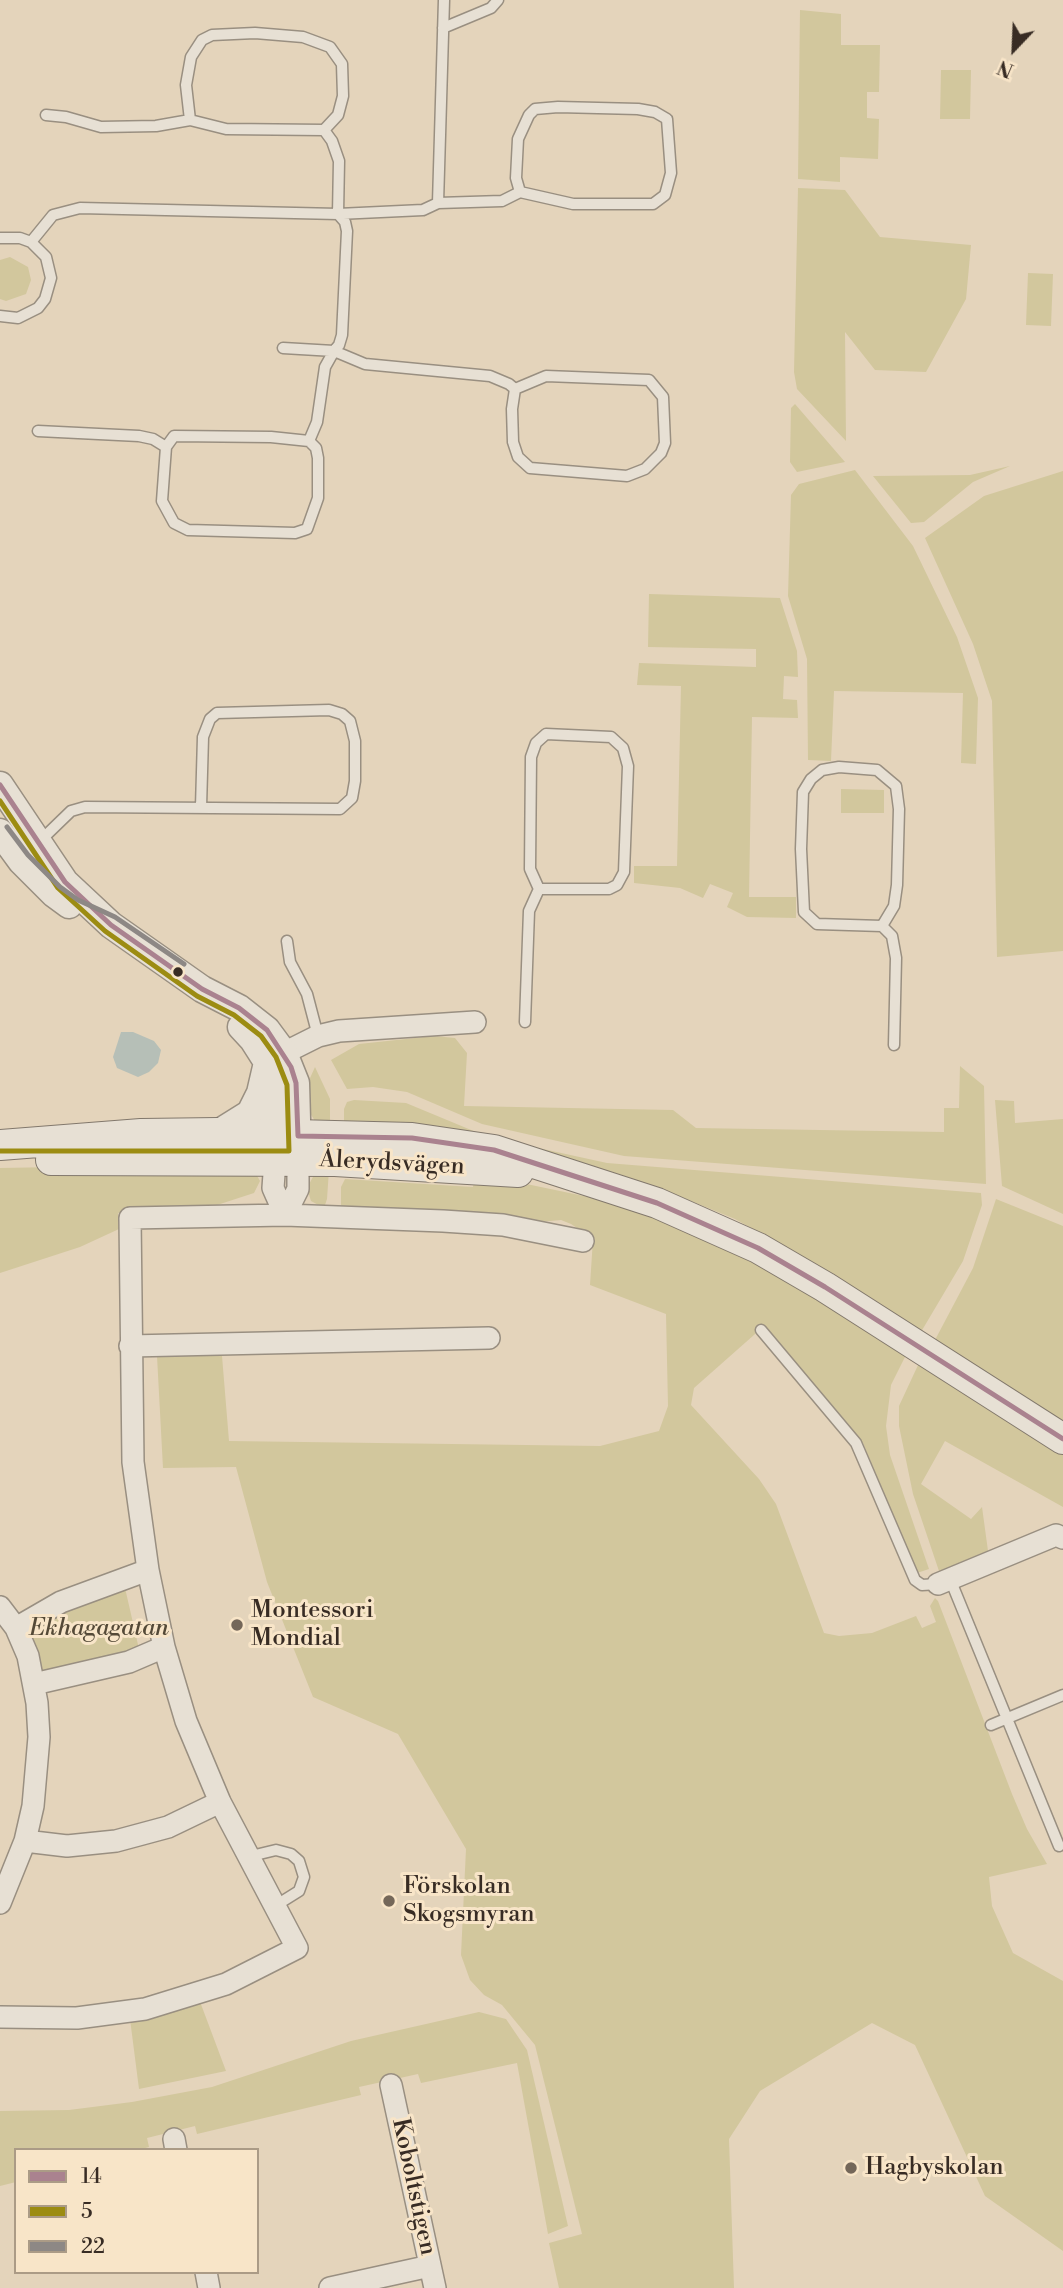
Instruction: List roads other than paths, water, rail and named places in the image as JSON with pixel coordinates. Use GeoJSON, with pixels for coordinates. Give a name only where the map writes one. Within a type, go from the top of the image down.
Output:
{"type":"FeatureCollection","features":[{"type":"Feature","properties":{"kind":"main road","name":"Ålerydsvägen"},"geometry":{"type":"LineString","coordinates":[[0,1145],[141,1134],[218,1133],[287,1148],[575,1176],[657,1203],[758,1248],[825,1287],[1063,1439]]}},
{"type":"Feature","properties":{"kind":"main road","name":"Ålerydsvägen"},"geometry":{"type":"LineString","coordinates":[[0,1160],[287,1148]]}},
{"type":"Feature","properties":{"kind":"street"},"geometry":{"type":"LineString","coordinates":[[0,785],[29,852],[54,894],[74,908],[111,925],[202,989],[253,1040],[275,1057],[296,1083],[287,1148],[273,1188],[285,1215]]}},
{"type":"Feature","properties":{"kind":"street"},"geometry":{"type":"LineString","coordinates":[[0,832],[29,852]]}},
{"type":"Feature","properties":{"kind":"street"},"geometry":{"type":"LineString","coordinates":[[218,1133],[250,1113],[275,1057],[318,1036],[371,1028],[475,1023]]}},
{"type":"Feature","properties":{"kind":"street"},"geometry":{"type":"LineString","coordinates":[[0,2017],[54,2018],[145,2009],[226,1984],[297,1948],[220,1802],[186,1721],[164,1647],[148,1570],[133,1462],[130,1218],[285,1215],[503,1225],[583,1241]]}},
{"type":"Feature","properties":{"kind":"street"},"geometry":{"type":"LineString","coordinates":[[131,1346],[489,1338]]}},
{"type":"Feature","properties":{"kind":"street"},"geometry":{"type":"LineString","coordinates":[[944,1581],[1060,1542]]}},
{"type":"Feature","properties":{"kind":"street"},"geometry":{"type":"LineString","coordinates":[[16,1628],[61,1602],[148,1570]]}},
{"type":"Feature","properties":{"kind":"street"},"geometry":{"type":"LineString","coordinates":[[0,1607],[16,1628],[28,1656],[34,1684],[39,1738],[33,1806],[25,1840],[0,1903]]}},
{"type":"Feature","properties":{"kind":"street"},"geometry":{"type":"LineString","coordinates":[[34,1684],[129,1662],[164,1647]]}},
{"type":"Feature","properties":{"kind":"street"},"geometry":{"type":"LineString","coordinates":[[25,1840],[67,1846],[116,1841],[168,1827],[220,1802]]}},
{"type":"Feature","properties":{"kind":"street","name":"Koboltstigen"},"geometry":{"type":"LineString","coordinates":[[391,2085],[435,2288]]}},
{"type":"Feature","properties":{"kind":"street"},"geometry":{"type":"LineString","coordinates":[[330,2288],[430,2266]]}},
{"type":"Feature","properties":{"kind":"lane"},"geometry":{"type":"LineString","coordinates":[[438,203],[444,0]]}},
{"type":"Feature","properties":{"kind":"lane"},"geometry":{"type":"LineString","coordinates":[[443,28],[491,8],[498,0]]}},
{"type":"Feature","properties":{"kind":"lane"},"geometry":{"type":"LineString","coordinates":[[46,115],[66,117],[101,127],[156,127],[190,120],[211,126],[247,130],[324,130],[338,115],[344,96],[342,64],[330,47],[286,34],[212,35],[202,40],[191,57],[186,100],[190,120]]}},
{"type":"Feature","properties":{"kind":"lane"},"geometry":{"type":"LineString","coordinates":[[31,242],[53,215],[80,208],[338,214],[423,209],[438,203],[502,201],[520,192],[573,204],[644,206],[659,201],[665,195],[671,173],[667,119],[655,112],[638,109],[558,107],[535,110],[529,115],[517,139],[516,178],[520,192]]}},
{"type":"Feature","properties":{"kind":"lane"},"geometry":{"type":"LineString","coordinates":[[309,441],[317,422],[325,368],[342,335],[347,231],[345,222],[338,214],[339,161],[332,141],[324,130]]}},
{"type":"Feature","properties":{"kind":"lane"},"geometry":{"type":"LineString","coordinates":[[0,238],[20,238],[31,242],[46,257],[50,267],[50,289],[45,299],[29,314],[18,318],[0,316]]}},
{"type":"Feature","properties":{"kind":"lane"},"geometry":{"type":"LineString","coordinates":[[283,348],[334,351],[365,365],[491,376],[515,389]]}},
{"type":"Feature","properties":{"kind":"lane"},"geometry":{"type":"LineString","coordinates":[[547,376],[649,380],[663,397],[665,443],[661,453],[645,469],[626,476],[530,468],[518,457],[513,442],[512,409],[515,389],[547,376]]}},
{"type":"Feature","properties":{"kind":"lane"},"geometry":{"type":"LineString","coordinates":[[38,432],[139,436],[153,439],[166,447]]}},
{"type":"Feature","properties":{"kind":"lane"},"geometry":{"type":"LineString","coordinates":[[174,436],[271,436],[309,441],[316,448],[318,458],[318,498],[307,529],[295,533],[188,530],[174,523],[162,501],[166,447],[174,436]]}},
{"type":"Feature","properties":{"kind":"lane"},"geometry":{"type":"LineString","coordinates":[[29,852],[71,811],[97,806],[340,809],[352,798],[355,781],[355,741],[350,721],[342,714],[329,710],[217,713],[210,719],[204,737],[201,807]]}},
{"type":"Feature","properties":{"kind":"lane"},"geometry":{"type":"LineString","coordinates":[[554,733],[611,737],[623,748],[628,766],[624,872],[617,885],[610,890],[539,889],[532,877],[529,854],[530,762],[536,743],[541,736],[554,733]]}},
{"type":"Feature","properties":{"kind":"lane"},"geometry":{"type":"LineString","coordinates":[[882,926],[894,906],[897,885],[899,809],[896,786],[877,770],[839,767],[822,770],[811,779],[803,792],[801,849],[804,912],[817,924],[882,926],[892,936],[896,946],[894,1045]]}},
{"type":"Feature","properties":{"kind":"lane"},"geometry":{"type":"LineString","coordinates":[[526,1022],[529,911],[539,889]]}},
{"type":"Feature","properties":{"kind":"lane"},"geometry":{"type":"LineString","coordinates":[[287,941],[290,962],[307,994],[318,1036]]}},
{"type":"Feature","properties":{"kind":"lane"},"geometry":{"type":"LineString","coordinates":[[761,1330],[856,1443],[915,1580],[922,1585],[944,1581],[1006,1718],[1059,1846]]}},
{"type":"Feature","properties":{"kind":"lane"},"geometry":{"type":"LineString","coordinates":[[991,1725],[1063,1695]]}},
{"type":"Feature","properties":{"kind":"lane"},"geometry":{"type":"LineString","coordinates":[[247,1857],[276,1850],[292,1854],[299,1861],[304,1877],[299,1891],[275,1906]]}},
{"type":"Feature","properties":{"kind":"place","name":"Montessori Mondial"},"geometry":{"type":"Point","coordinates":[237,1625]}},
{"type":"Feature","properties":{"kind":"place","name":"Förskolan Skogsmyran"},"geometry":{"type":"Point","coordinates":[389,1901]}},
{"type":"Feature","properties":{"kind":"place","name":"Hagbyskolan"},"geometry":{"type":"Point","coordinates":[851,2168]}},
{"type":"Feature","properties":{"kind":"park label","name":"Ekhagagatan"},"geometry":{"type":"Point","coordinates":[99,1629]}}]}
